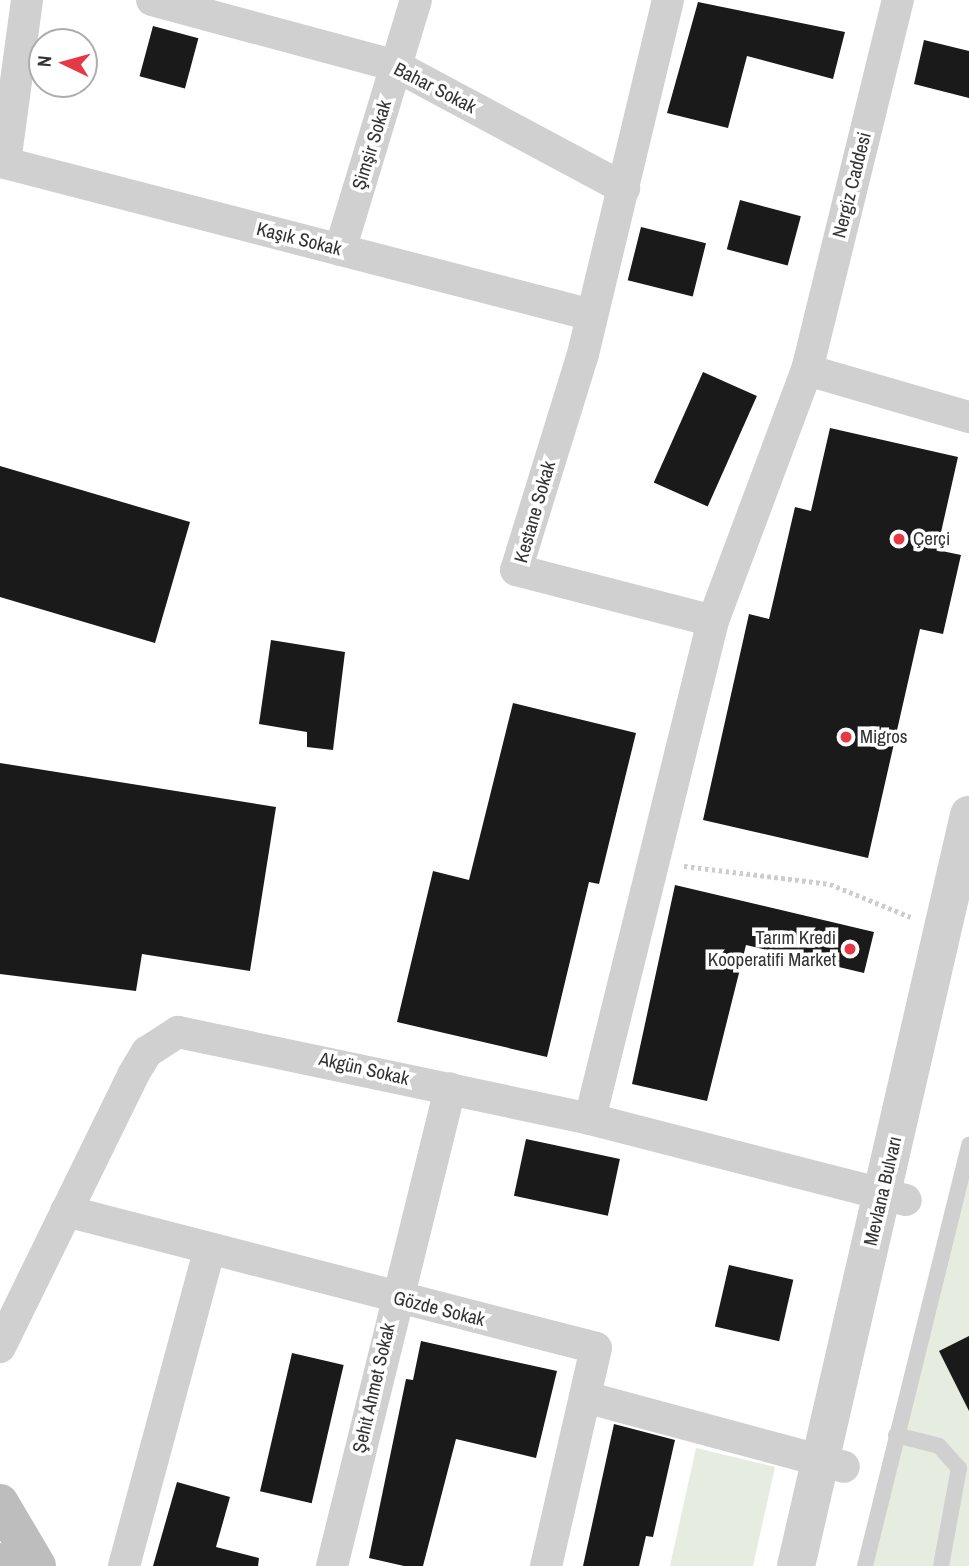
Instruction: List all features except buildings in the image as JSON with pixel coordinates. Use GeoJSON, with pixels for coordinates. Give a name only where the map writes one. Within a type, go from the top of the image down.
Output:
{"type":"FeatureCollection","features":[{"type":"Feature","properties":{"kind":"main road"},"geometry":{"type":"LineString","coordinates":[[0,1503],[37,1566]]}},
{"type":"Feature","properties":{"kind":"street","name":"Kaşık Sokak"},"geometry":{"type":"LineString","coordinates":[[27,0],[5,163],[592,315]]}},
{"type":"Feature","properties":{"kind":"street","name":"Bahar Sokak"},"geometry":{"type":"LineString","coordinates":[[152,0],[397,66],[624,188]]}},
{"type":"Feature","properties":{"kind":"street","name":"Şimşir Sokak"},"geometry":{"type":"LineString","coordinates":[[340,250],[416,0]]}},
{"type":"Feature","properties":{"kind":"street","name":"Kestane Sokak"},"geometry":{"type":"LineString","coordinates":[[668,0],[592,315],[516,570],[713,621]]}},
{"type":"Feature","properties":{"kind":"street","name":"Nergiz Caddesi"},"geometry":{"type":"LineString","coordinates":[[807,370],[898,0]]}},
{"type":"Feature","properties":{"kind":"street"},"geometry":{"type":"LineString","coordinates":[[590,1119],[713,621],[807,370],[969,417]]}},
{"type":"Feature","properties":{"kind":"street","name":"Mevlana Bulvarı"},"geometry":{"type":"LineString","coordinates":[[821,1566],[833,1464],[894,1197],[962,920],[969,815]]}},
{"type":"Feature","properties":{"kind":"street","name":"Akgün Sokak"},"geometry":{"type":"LineString","coordinates":[[0,1347],[133,1074],[155,1045],[178,1032],[590,1119],[894,1197]]}},
{"type":"Feature","properties":{"kind":"street","name":"Şehit Ahmet Sokak"},"geometry":{"type":"LineString","coordinates":[[332,1566],[450,1088]]}},
{"type":"Feature","properties":{"kind":"street","name":"Gözde Sokak"},"geometry":{"type":"LineString","coordinates":[[66,1212],[209,1252],[596,1348],[546,1566]]}},
{"type":"Feature","properties":{"kind":"street"},"geometry":{"type":"LineString","coordinates":[[124,1566],[209,1252]]}},
{"type":"Feature","properties":{"kind":"street"},"geometry":{"type":"LineString","coordinates":[[585,1397],[833,1464]]}},
{"type":"Feature","properties":{"kind":"street","name":"Mevlana Bulvarı"},"geometry":{"type":"LineString","coordinates":[[796,1566],[833,1464]]}},
{"type":"Feature","properties":{"kind":"lane"},"geometry":{"type":"LineString","coordinates":[[865,1566],[969,1144]]}},
{"type":"Feature","properties":{"kind":"lane"},"geometry":{"type":"LineString","coordinates":[[896,1435],[939,1446],[959,1468],[941,1566]]}},
{"type":"Feature","properties":{"kind":"path"},"geometry":{"type":"LineString","coordinates":[[652,860],[830,884],[908,917],[962,920]]}},
{"type":"Feature","properties":{"kind":"shaded area"},"geometry":{"type":"Polygon","coordinates":[[[969,1145],[969,1566],[865,1566],[969,1145]]]}},
{"type":"Feature","properties":{"kind":"shaded area"},"geometry":{"type":"Polygon","coordinates":[[[696,1448],[775,1467],[753,1566],[670,1566],[696,1448]]]}},
{"type":"Feature","properties":{"kind":"place","name":"Çerçi"},"geometry":{"type":"Point","coordinates":[899,539]}},
{"type":"Feature","properties":{"kind":"place","name":"Migros"},"geometry":{"type":"Point","coordinates":[846,737]}},
{"type":"Feature","properties":{"kind":"place","name":"Tarım Kredi Kooperatifi Market"},"geometry":{"type":"Point","coordinates":[850,949]}}]}
